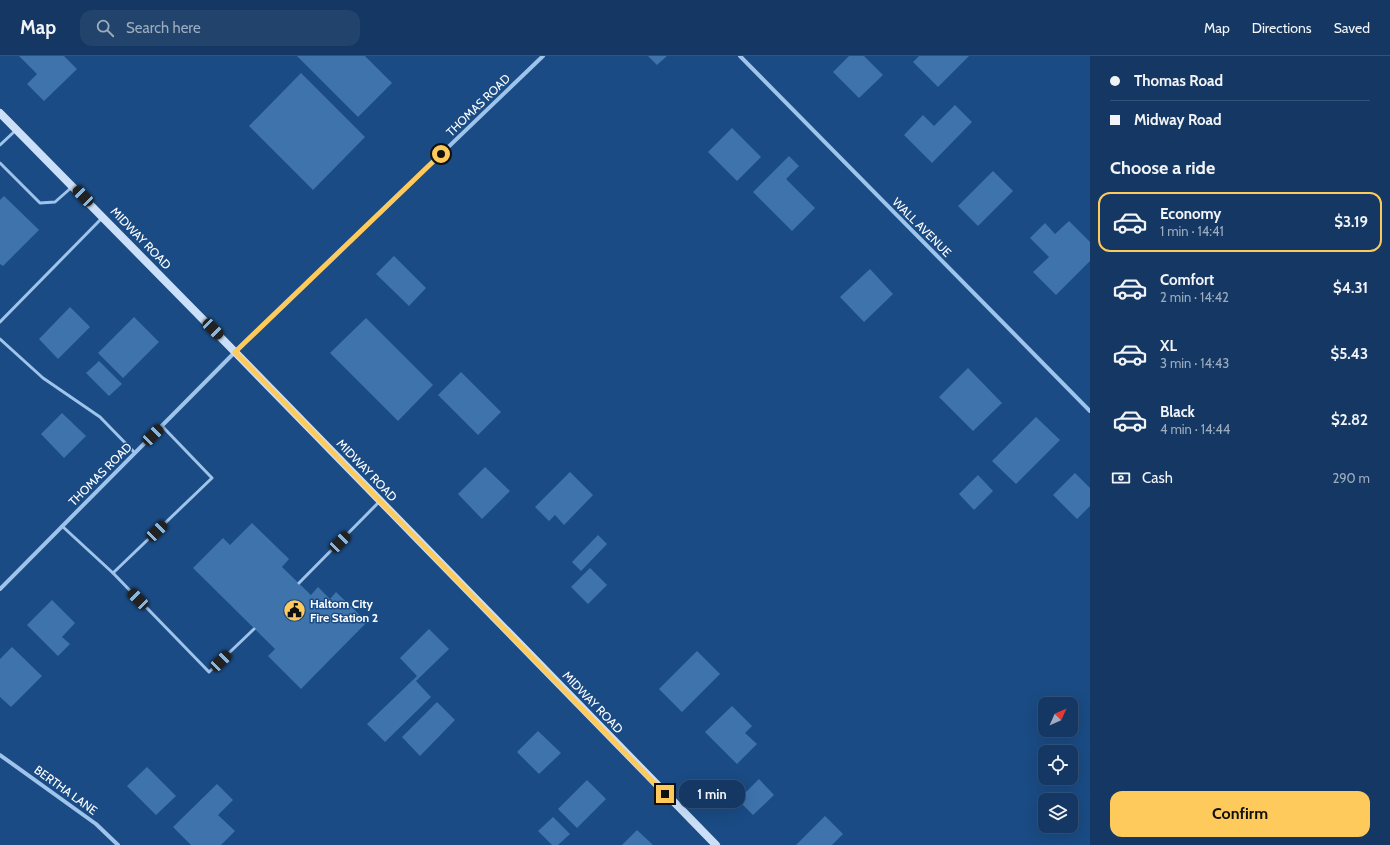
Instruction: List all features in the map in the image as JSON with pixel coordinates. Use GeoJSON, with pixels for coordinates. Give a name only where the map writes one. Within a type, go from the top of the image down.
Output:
{"type":"FeatureCollection","features":[{"type":"Feature","properties":{"kind":"main road","name":"MIDWAY ROAD"},"geometry":{"type":"LineString","coordinates":[[0,113],[716,845]]}},
{"type":"Feature","properties":{"kind":"street","name":"THOMAS ROAD"},"geometry":{"type":"LineString","coordinates":[[0,589],[235,352],[543,56]]}},
{"type":"Feature","properties":{"kind":"street","name":"WALL AVENUE"},"geometry":{"type":"LineString","coordinates":[[740,56],[1090,411]]}},
{"type":"Feature","properties":{"kind":"street","name":"BERTHA LANE"},"geometry":{"type":"LineString","coordinates":[[0,755],[96,824],[118,845]]}},
{"type":"Feature","properties":{"kind":"lane"},"geometry":{"type":"LineString","coordinates":[[0,145],[16,130]]}},
{"type":"Feature","properties":{"kind":"lane"},"geometry":{"type":"LineString","coordinates":[[0,163],[40,203],[55,202],[73,186]]}},
{"type":"Feature","properties":{"kind":"lane"},"geometry":{"type":"LineString","coordinates":[[0,322],[103,217]]}},
{"type":"Feature","properties":{"kind":"lane"},"geometry":{"type":"LineString","coordinates":[[0,339],[43,378],[100,417],[135,452]]}},
{"type":"Feature","properties":{"kind":"lane"},"geometry":{"type":"LineString","coordinates":[[113,573],[212,478],[162,426]]}},
{"type":"Feature","properties":{"kind":"lane"},"geometry":{"type":"LineString","coordinates":[[299,583],[381,501]]}},
{"type":"Feature","properties":{"kind":"lane"},"geometry":{"type":"LineString","coordinates":[[62,526],[113,573],[209,672],[254,629]]}},
{"type":"Feature","properties":{"kind":"building"},"geometry":{"type":"Polygon","coordinates":[[[19,56],[64,56],[77,69],[44,101],[27,84],[37,74],[19,56]]]}},
{"type":"Feature","properties":{"kind":"building"},"geometry":{"type":"Polygon","coordinates":[[[297,56],[365,56],[392,83],[358,117],[297,56]]]}},
{"type":"Feature","properties":{"kind":"building"},"geometry":{"type":"Polygon","coordinates":[[[648,56],[667,56],[657,65],[648,56]]]}},
{"type":"Feature","properties":{"kind":"building"},"geometry":{"type":"Polygon","coordinates":[[[849,56],[864,56],[883,75],[859,98],[833,72],[849,56]]]}},
{"type":"Feature","properties":{"kind":"building"},"geometry":{"type":"Polygon","coordinates":[[[919,56],[969,56],[938,87],[913,62],[919,56]]]}},
{"type":"Feature","properties":{"kind":"building"},"geometry":{"type":"Polygon","coordinates":[[[301,73],[365,137],[313,190],[249,126],[301,73]]]}},
{"type":"Feature","properties":{"kind":"building"},"geometry":{"type":"Polygon","coordinates":[[[955,105],[972,122],[932,163],[904,135],[923,115],[934,126],[955,105]]]}},
{"type":"Feature","properties":{"kind":"building"},"geometry":{"type":"Polygon","coordinates":[[[732,128],[761,157],[737,181],[708,152],[732,128]]]}},
{"type":"Feature","properties":{"kind":"building"},"geometry":{"type":"Polygon","coordinates":[[[789,156],[799,166],[786,179],[815,208],[792,231],[753,192],[789,156]]]}},
{"type":"Feature","properties":{"kind":"building"},"geometry":{"type":"Polygon","coordinates":[[[993,171],[1013,191],[978,226],[958,206],[993,171]]]}},
{"type":"Feature","properties":{"kind":"building"},"geometry":{"type":"Polygon","coordinates":[[[4,196],[39,230],[3,266],[0,264],[0,200],[4,196]]]}},
{"type":"Feature","properties":{"kind":"building"},"geometry":{"type":"Polygon","coordinates":[[[1069,221],[1090,242],[1090,261],[1056,295],[1033,272],[1049,257],[1030,238],[1045,223],[1055,234],[1069,221]]]}},
{"type":"Feature","properties":{"kind":"building"},"geometry":{"type":"Polygon","coordinates":[[[394,256],[426,288],[409,306],[376,274],[394,256]]]}},
{"type":"Feature","properties":{"kind":"building"},"geometry":{"type":"Polygon","coordinates":[[[870,269],[893,294],[864,322],[840,297],[870,269]]]}},
{"type":"Feature","properties":{"kind":"building"},"geometry":{"type":"Polygon","coordinates":[[[70,307],[90,327],[58,359],[39,339],[70,307]]]}},
{"type":"Feature","properties":{"kind":"building"},"geometry":{"type":"Polygon","coordinates":[[[134,317],[159,342],[123,378],[98,353],[134,317]]]}},
{"type":"Feature","properties":{"kind":"building"},"geometry":{"type":"Polygon","coordinates":[[[366,318],[433,385],[398,421],[330,353],[366,318]]]}},
{"type":"Feature","properties":{"kind":"building"},"geometry":{"type":"Polygon","coordinates":[[[99,361],[122,384],[109,396],[86,373],[99,361]]]}},
{"type":"Feature","properties":{"kind":"building"},"geometry":{"type":"Polygon","coordinates":[[[968,368],[1002,403],[973,431],[939,397],[968,368]]]}},
{"type":"Feature","properties":{"kind":"building"},"geometry":{"type":"Polygon","coordinates":[[[461,372],[501,412],[478,435],[438,395],[461,372]]]}},
{"type":"Feature","properties":{"kind":"building"},"geometry":{"type":"Polygon","coordinates":[[[62,413],[86,436],[64,458],[41,434],[62,413]]]}},
{"type":"Feature","properties":{"kind":"building"},"geometry":{"type":"Polygon","coordinates":[[[1036,417],[1060,440],[1016,484],[992,461],[1036,417]]]}},
{"type":"Feature","properties":{"kind":"building"},"geometry":{"type":"Polygon","coordinates":[[[485,467],[510,491],[482,519],[458,494],[485,467]]]}},
{"type":"Feature","properties":{"kind":"building"},"geometry":{"type":"Polygon","coordinates":[[[570,472],[593,495],[564,525],[555,515],[549,521],[535,507],[570,472]]]}},
{"type":"Feature","properties":{"kind":"building"},"geometry":{"type":"Polygon","coordinates":[[[1075,473],[1090,488],[1090,506],[1077,519],[1053,495],[1075,473]]]}},
{"type":"Feature","properties":{"kind":"building"},"geometry":{"type":"Polygon","coordinates":[[[978,475],[993,491],[974,510],[959,494],[978,475]]]}},
{"type":"Feature","properties":{"kind":"building","name":"Haltom City Fire Station 2"},"geometry":{"type":"Polygon","coordinates":[[[252,523],[289,559],[282,567],[311,595],[318,587],[330,599],[336,592],[367,622],[301,689],[268,656],[275,649],[193,568],[223,538],[230,545],[252,523]]]}},
{"type":"Feature","properties":{"kind":"building"},"geometry":{"type":"Polygon","coordinates":[[[598,535],[607,544],[581,571],[572,562],[598,535]]]}},
{"type":"Feature","properties":{"kind":"building"},"geometry":{"type":"Polygon","coordinates":[[[590,568],[607,585],[588,604],[571,587],[590,568]]]}},
{"type":"Feature","properties":{"kind":"building"},"geometry":{"type":"Polygon","coordinates":[[[52,600],[75,623],[62,637],[70,644],[58,656],[27,625],[52,600]]]}},
{"type":"Feature","properties":{"kind":"building"},"geometry":{"type":"Polygon","coordinates":[[[429,629],[449,649],[416,681],[431,697],[385,742],[367,724],[417,676],[400,658],[429,629]]]}},
{"type":"Feature","properties":{"kind":"building"},"geometry":{"type":"Polygon","coordinates":[[[12,647],[42,676],[11,707],[0,697],[0,659],[12,647]]]}},
{"type":"Feature","properties":{"kind":"building"},"geometry":{"type":"Polygon","coordinates":[[[697,651],[720,674],[682,712],[659,689],[697,651]]]}},
{"type":"Feature","properties":{"kind":"building"},"geometry":{"type":"Polygon","coordinates":[[[437,702],[455,720],[420,756],[402,737],[437,702]]]}},
{"type":"Feature","properties":{"kind":"building"},"geometry":{"type":"Polygon","coordinates":[[[732,706],[752,726],[745,733],[757,744],[737,764],[705,732],[732,706]]]}},
{"type":"Feature","properties":{"kind":"building"},"geometry":{"type":"Polygon","coordinates":[[[538,731],[561,753],[539,774],[517,752],[538,731]]]}},
{"type":"Feature","properties":{"kind":"building"},"geometry":{"type":"Polygon","coordinates":[[[147,767],[176,796],[156,815],[127,786],[147,767]]]}},
{"type":"Feature","properties":{"kind":"building"},"geometry":{"type":"Polygon","coordinates":[[[759,779],[774,795],[753,815],[738,800],[759,779]]]}},
{"type":"Feature","properties":{"kind":"building"},"geometry":{"type":"Polygon","coordinates":[[[587,780],[606,799],[577,828],[558,809],[587,780]]]}},
{"type":"Feature","properties":{"kind":"building"},"geometry":{"type":"Polygon","coordinates":[[[217,784],[233,800],[218,815],[235,831],[221,845],[191,845],[173,827],[217,784]]]}},
{"type":"Feature","properties":{"kind":"building"},"geometry":{"type":"Polygon","coordinates":[[[825,816],[843,834],[832,845],[796,845],[825,816]]]}},
{"type":"Feature","properties":{"kind":"building"},"geometry":{"type":"Polygon","coordinates":[[[553,817],[570,834],[558,845],[552,845],[538,831],[553,817]]]}},
{"type":"Feature","properties":{"kind":"building"},"geometry":{"type":"Polygon","coordinates":[[[637,830],[653,845],[622,845],[637,830]]]}},
{"type":"Feature","properties":{"kind":"place","name":"Haltom City Fire Station 2"},"geometry":{"type":"Point","coordinates":[295,610]}},
{"type":"Feature","properties":{"kind":"route"},"geometry":{"type":"LineString","coordinates":[[441,154],[235,352],[665,794]]}}]}
